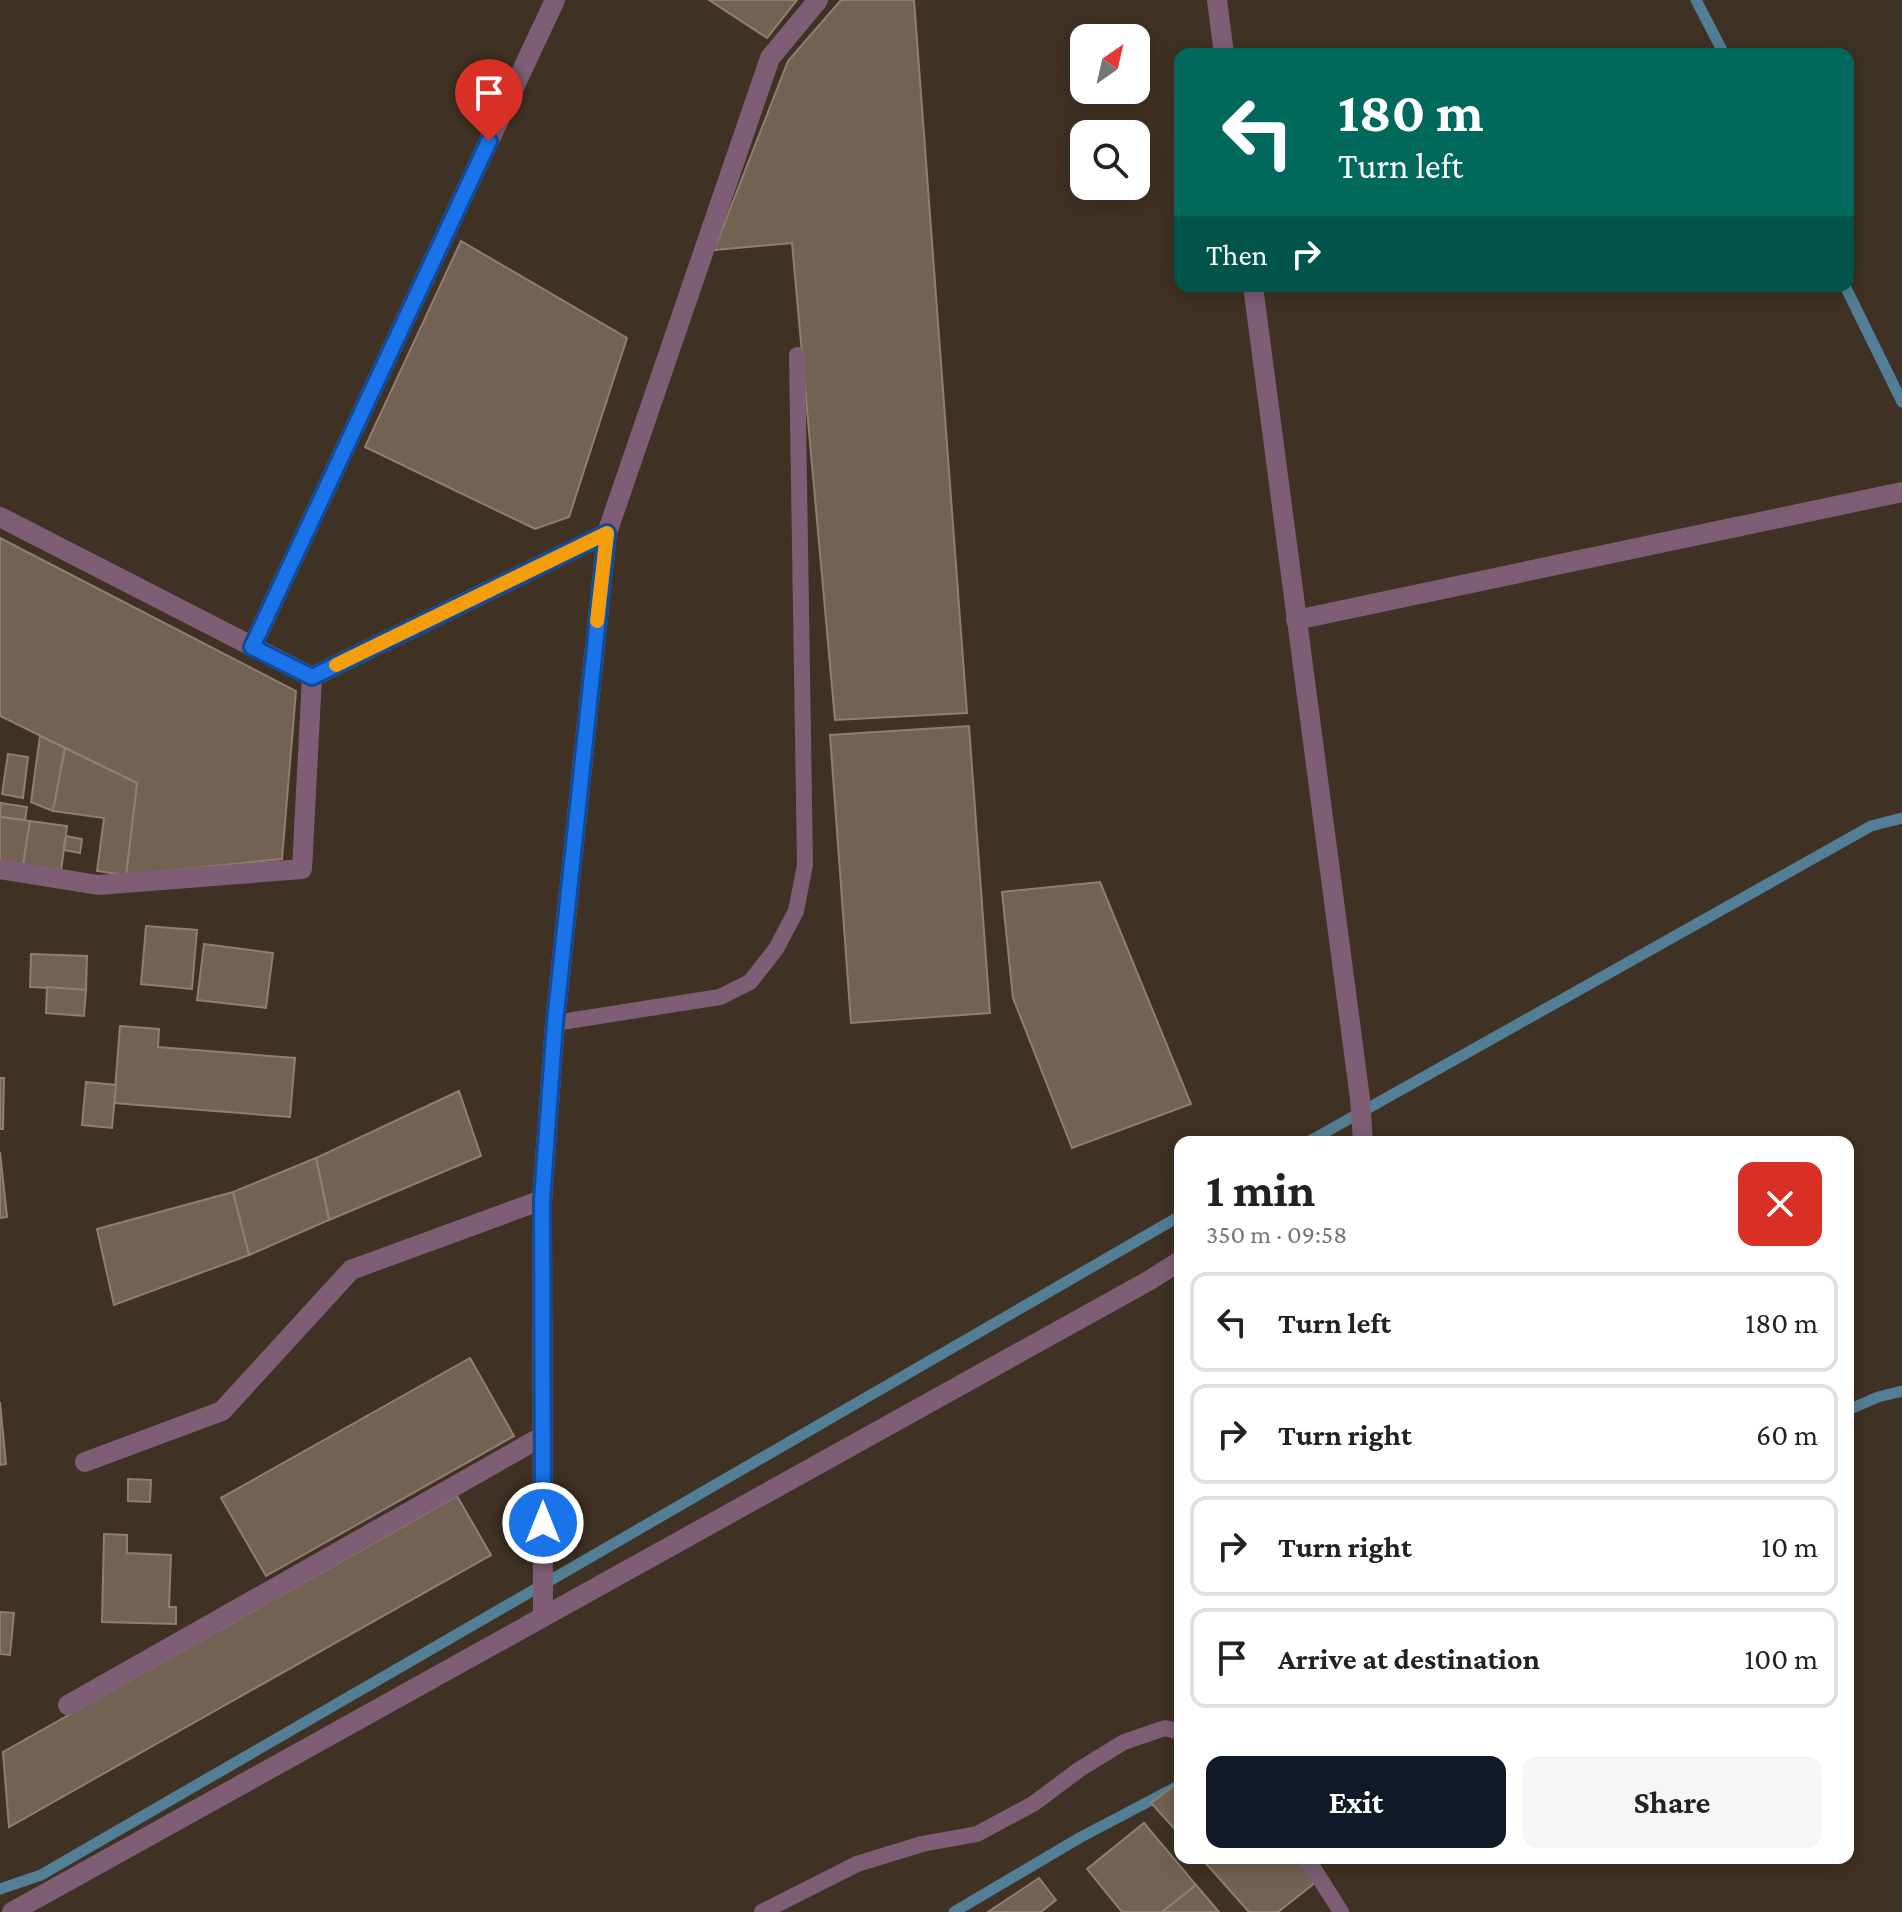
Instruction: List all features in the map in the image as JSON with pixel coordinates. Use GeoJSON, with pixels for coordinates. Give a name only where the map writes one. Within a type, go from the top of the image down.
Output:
{"type":"FeatureCollection","features":[{"type":"Feature","properties":{"kind":"street"},"geometry":{"type":"LineString","coordinates":[[252,647],[555,0]]}},
{"type":"Feature","properties":{"kind":"street"},"geometry":{"type":"LineString","coordinates":[[543,1616],[542,1200],[555,1023],[607,533],[770,58],[818,0]]}},
{"type":"Feature","properties":{"kind":"street"},"geometry":{"type":"LineString","coordinates":[[1217,0],[1223,48]]}},
{"type":"Feature","properties":{"kind":"street"},"geometry":{"type":"LineString","coordinates":[[1254,292],[1363,1136]]}},
{"type":"Feature","properties":{"kind":"street"},"geometry":{"type":"LineString","coordinates":[[1296,620],[1902,492]]}},
{"type":"Feature","properties":{"kind":"street"},"geometry":{"type":"LineString","coordinates":[[0,517],[312,677]]}},
{"type":"Feature","properties":{"kind":"street"},"geometry":{"type":"LineString","coordinates":[[312,677],[607,533]]}},
{"type":"Feature","properties":{"kind":"street"},"geometry":{"type":"LineString","coordinates":[[0,869],[98,885],[302,869],[312,677]]}},
{"type":"Feature","properties":{"kind":"street"},"geometry":{"type":"LineString","coordinates":[[85,1462],[222,1411],[351,1270],[542,1200]]}},
{"type":"Feature","properties":{"kind":"street"},"geometry":{"type":"LineString","coordinates":[[12,1912],[1174,1265]]}},
{"type":"Feature","properties":{"kind":"street"},"geometry":{"type":"LineString","coordinates":[[68,1705],[543,1436]]}},
{"type":"Feature","properties":{"kind":"lane"},"geometry":{"type":"LineString","coordinates":[[555,1023],[720,997],[750,982],[776,949],[796,911],[805,865],[797,355]]}},
{"type":"Feature","properties":{"kind":"lane"},"geometry":{"type":"LineString","coordinates":[[762,1912],[857,1864],[922,1844],[977,1834],[1033,1804],[1080,1769],[1124,1742],[1165,1728],[1174,1730]]}},
{"type":"Feature","properties":{"kind":"lane"},"geometry":{"type":"LineString","coordinates":[[1311,1864],[1341,1912]]}},
{"type":"Feature","properties":{"kind":"building"},"geometry":{"type":"Polygon","coordinates":[[[709,0],[797,0],[767,38],[709,0]]]}},
{"type":"Feature","properties":{"kind":"building"},"geometry":{"type":"Polygon","coordinates":[[[841,0],[914,0],[967,713],[835,720],[792,243],[714,250],[788,61],[841,0]]]}},
{"type":"Feature","properties":{"kind":"building"},"geometry":{"type":"Polygon","coordinates":[[[461,241],[627,338],[569,517],[535,529],[365,447],[461,241]]]}},
{"type":"Feature","properties":{"kind":"building"},"geometry":{"type":"Polygon","coordinates":[[[0,538],[296,691],[282,859],[126,875],[137,783],[0,716],[0,538]]]}},
{"type":"Feature","properties":{"kind":"building"},"geometry":{"type":"Polygon","coordinates":[[[969,726],[990,1013],[851,1023],[830,735],[969,726]]]}},
{"type":"Feature","properties":{"kind":"building"},"geometry":{"type":"Polygon","coordinates":[[[40,736],[65,748],[53,811],[31,802],[40,736]]]}},
{"type":"Feature","properties":{"kind":"building"},"geometry":{"type":"Polygon","coordinates":[[[65,748],[137,783],[126,875],[97,871],[104,818],[53,811],[65,748]]]}},
{"type":"Feature","properties":{"kind":"building"},"geometry":{"type":"Polygon","coordinates":[[[8,754],[28,757],[23,798],[2,794],[8,754]]]}},
{"type":"Feature","properties":{"kind":"building"},"geometry":{"type":"Polygon","coordinates":[[[1,803],[27,807],[25,820],[0,817],[1,803]]]}},
{"type":"Feature","properties":{"kind":"building"},"geometry":{"type":"Polygon","coordinates":[[[0,817],[30,821],[23,865],[0,862],[0,817]]]}},
{"type":"Feature","properties":{"kind":"building"},"geometry":{"type":"Polygon","coordinates":[[[30,821],[67,826],[61,871],[23,865],[30,821]]]}},
{"type":"Feature","properties":{"kind":"building"},"geometry":{"type":"Polygon","coordinates":[[[66,836],[82,839],[80,853],[64,850],[66,836]]]}},
{"type":"Feature","properties":{"kind":"building"},"geometry":{"type":"Polygon","coordinates":[[[1100,882],[1191,1104],[1072,1148],[1013,998],[1002,892],[1100,882]]]}},
{"type":"Feature","properties":{"kind":"building"},"geometry":{"type":"Polygon","coordinates":[[[146,926],[197,930],[192,989],[141,984],[146,926]]]}},
{"type":"Feature","properties":{"kind":"building"},"geometry":{"type":"Polygon","coordinates":[[[204,944],[273,953],[266,1008],[197,1000],[204,944]]]}},
{"type":"Feature","properties":{"kind":"building"},"geometry":{"type":"Polygon","coordinates":[[[31,954],[87,956],[86,990],[30,987],[31,954]]]}},
{"type":"Feature","properties":{"kind":"building"},"geometry":{"type":"Polygon","coordinates":[[[47,987],[86,990],[84,1016],[46,1013],[47,987]]]}},
{"type":"Feature","properties":{"kind":"building"},"geometry":{"type":"Polygon","coordinates":[[[120,1026],[159,1029],[158,1047],[295,1058],[290,1117],[114,1103],[120,1026]]]}},
{"type":"Feature","properties":{"kind":"building"},"geometry":{"type":"Polygon","coordinates":[[[0,1078],[4,1078],[3,1129],[0,1129],[0,1078]]]}},
{"type":"Feature","properties":{"kind":"building"},"geometry":{"type":"Polygon","coordinates":[[[86,1082],[116,1085],[112,1128],[82,1125],[86,1082]]]}},
{"type":"Feature","properties":{"kind":"building"},"geometry":{"type":"Polygon","coordinates":[[[459,1091],[481,1156],[329,1220],[316,1158],[459,1091]]]}},
{"type":"Feature","properties":{"kind":"building"},"geometry":{"type":"Polygon","coordinates":[[[0,1152],[7,1217],[0,1218],[0,1152]]]}},
{"type":"Feature","properties":{"kind":"building"},"geometry":{"type":"Polygon","coordinates":[[[316,1158],[329,1220],[249,1255],[233,1192],[316,1158]]]}},
{"type":"Feature","properties":{"kind":"building"},"geometry":{"type":"Polygon","coordinates":[[[233,1192],[249,1255],[114,1305],[97,1229],[233,1192]]]}},
{"type":"Feature","properties":{"kind":"building"},"geometry":{"type":"Polygon","coordinates":[[[470,1358],[514,1436],[266,1576],[221,1498],[470,1358]]]}},
{"type":"Feature","properties":{"kind":"building"},"geometry":{"type":"Polygon","coordinates":[[[0,1402],[6,1464],[0,1465],[0,1402]]]}},
{"type":"Feature","properties":{"kind":"building"},"geometry":{"type":"Polygon","coordinates":[[[128,1479],[151,1480],[150,1502],[128,1501],[128,1479]]]}},
{"type":"Feature","properties":{"kind":"building"},"geometry":{"type":"Polygon","coordinates":[[[457,1496],[491,1555],[9,1827],[3,1752],[457,1496]]]}},
{"type":"Feature","properties":{"kind":"building"},"geometry":{"type":"Polygon","coordinates":[[[104,1534],[127,1535],[127,1553],[171,1555],[169,1607],[176,1607],[176,1624],[102,1622],[104,1534]]]}},
{"type":"Feature","properties":{"kind":"building"},"geometry":{"type":"Polygon","coordinates":[[[0,1612],[14,1613],[10,1655],[0,1654],[0,1612]]]}},
{"type":"Feature","properties":{"kind":"building"},"geometry":{"type":"Polygon","coordinates":[[[1174,1786],[1174,1828],[1151,1803],[1174,1786]]]}},
{"type":"Feature","properties":{"kind":"building"},"geometry":{"type":"Polygon","coordinates":[[[1144,1823],[1174,1859],[1174,1864],[1178,1864],[1196,1885],[1162,1912],[1122,1912],[1087,1869],[1144,1823]]]}},
{"type":"Feature","properties":{"kind":"building"},"geometry":{"type":"Polygon","coordinates":[[[1206,1864],[1302,1864],[1316,1882],[1278,1912],[1249,1912],[1206,1864]]]}},
{"type":"Feature","properties":{"kind":"building"},"geometry":{"type":"Polygon","coordinates":[[[1039,1878],[1056,1900],[1041,1912],[988,1912],[1039,1878]]]}},
{"type":"Feature","properties":{"kind":"building"},"geometry":{"type":"Polygon","coordinates":[[[1196,1885],[1219,1912],[1162,1912],[1196,1885]]]}},
{"type":"Feature","properties":{"kind":"waterway"},"geometry":{"type":"LineString","coordinates":[[1696,0],[1721,48]]}},
{"type":"Feature","properties":{"kind":"waterway"},"geometry":{"type":"LineString","coordinates":[[1848,292],[1902,402]]}},
{"type":"Feature","properties":{"kind":"waterway"},"geometry":{"type":"LineString","coordinates":[[1319,1136],[1871,826],[1902,818]]}},
{"type":"Feature","properties":{"kind":"waterway"},"geometry":{"type":"LineString","coordinates":[[0,1889],[41,1875],[1174,1219]]}},
{"type":"Feature","properties":{"kind":"waterway"},"geometry":{"type":"LineString","coordinates":[[1854,1407],[1902,1391]]}},
{"type":"Feature","properties":{"kind":"waterway"},"geometry":{"type":"LineString","coordinates":[[954,1912],[1081,1837],[1174,1788]]}},
{"type":"Feature","properties":{"kind":"slow traffic"},"geometry":{"type":"LineString","coordinates":[[336,665],[607,533],[597,621]]}},
{"type":"Feature","properties":{"kind":"route"},"geometry":{"type":"LineString","coordinates":[[489,141],[252,647],[312,677],[607,533],[555,1023],[542,1200],[543,1523]]}}]}
